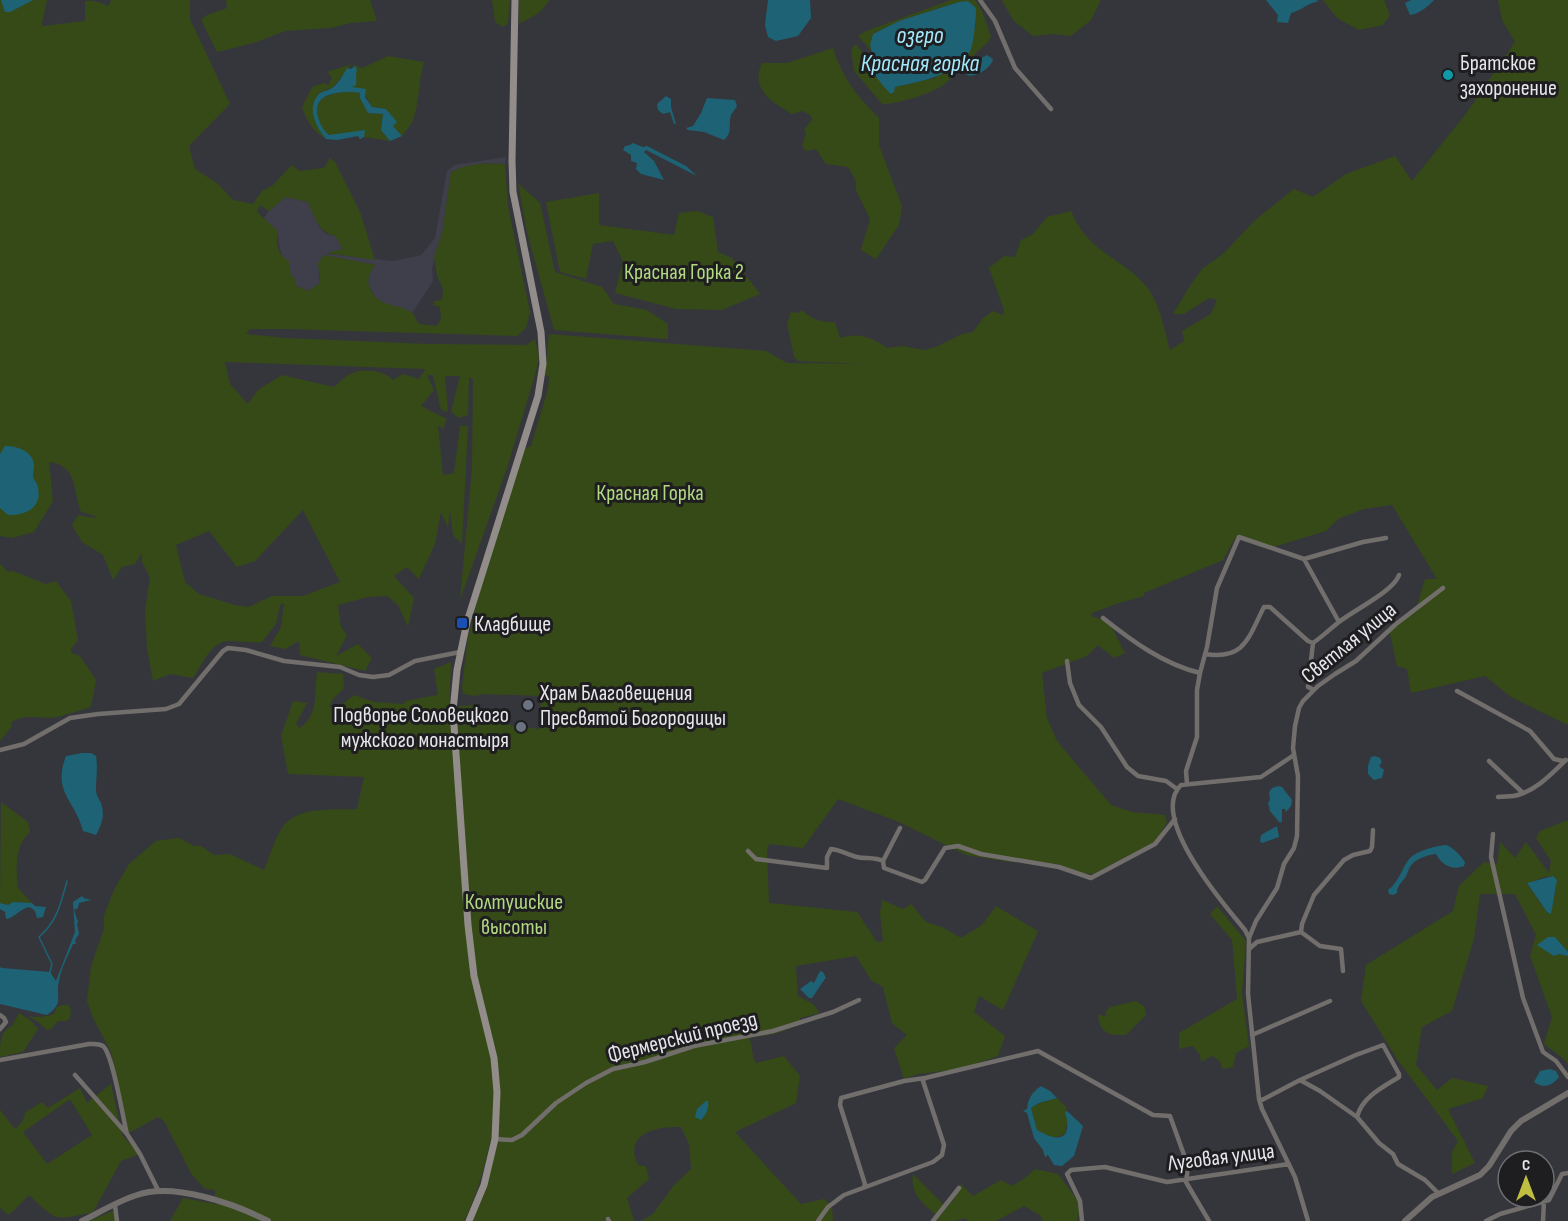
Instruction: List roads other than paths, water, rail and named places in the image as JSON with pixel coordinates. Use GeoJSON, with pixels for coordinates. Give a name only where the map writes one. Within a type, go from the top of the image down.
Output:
{"type":"FeatureCollection","features":[{"type":"Feature","properties":{"kind":"main road"},"geometry":{"type":"LineString","coordinates":[[469,1221],[484,1185],[495,1139],[497,1092],[494,1058],[474,976],[468,925],[453,711],[460,652],[475,594],[542,382],[541,332],[513,192],[515,0]]}},
{"type":"Feature","properties":{"kind":"street"},"geometry":{"type":"LineString","coordinates":[[980,0],[994,21],[1015,68],[1051,109]]}},
{"type":"Feature","properties":{"kind":"street"},"geometry":{"type":"LineString","coordinates":[[1187,784],[1186,771],[1197,737],[1197,690],[1217,588],[1239,537],[1304,559],[1363,542],[1386,538]]}},
{"type":"Feature","properties":{"kind":"street"},"geometry":{"type":"LineString","coordinates":[[1304,559],[1339,622]]}},
{"type":"Feature","properties":{"kind":"street"},"geometry":{"type":"LineString","coordinates":[[1314,690],[1308,687],[1313,643],[1386,590],[1399,575]]}},
{"type":"Feature","properties":{"kind":"street","name":"Светлая улица"},"geometry":{"type":"LineString","coordinates":[[1249,938],[1256,921],[1277,888],[1284,864],[1294,848],[1297,836],[1298,776],[1294,755],[1295,726],[1299,708],[1314,690],[1356,661],[1396,624],[1443,588]]}},
{"type":"Feature","properties":{"kind":"street"},"geometry":{"type":"LineString","coordinates":[[1205,654],[1224,656],[1242,647],[1264,607],[1270,607],[1313,643]]}},
{"type":"Feature","properties":{"kind":"street"},"geometry":{"type":"LineString","coordinates":[[1103,618],[1130,639],[1165,661],[1200,673]]}},
{"type":"Feature","properties":{"kind":"street"},"geometry":{"type":"LineString","coordinates":[[0,750],[24,744],[70,718],[166,709],[178,704],[222,651],[228,648],[246,650],[291,662],[340,667],[359,675],[373,677],[389,675],[415,661],[460,652]]}},
{"type":"Feature","properties":{"kind":"street"},"geometry":{"type":"LineString","coordinates":[[1067,661],[1070,683],[1079,705],[1101,727],[1127,768],[1138,776],[1166,781],[1177,789]]}},
{"type":"Feature","properties":{"kind":"street"},"geometry":{"type":"LineString","coordinates":[[1457,692],[1530,731],[1554,759],[1563,761],[1567,759]]}},
{"type":"Feature","properties":{"kind":"street"},"geometry":{"type":"LineString","coordinates":[[1257,942],[1249,938],[1201,876],[1175,819],[1177,789],[1187,784],[1210,784],[1261,777],[1294,755]]}},
{"type":"Feature","properties":{"kind":"street"},"geometry":{"type":"LineString","coordinates":[[1498,797],[1516,796],[1523,793],[1553,775],[1567,759]]}},
{"type":"Feature","properties":{"kind":"street"},"geometry":{"type":"LineString","coordinates":[[1489,761],[1523,793]]}},
{"type":"Feature","properties":{"kind":"street"},"geometry":{"type":"LineString","coordinates":[[900,828],[883,861],[884,868],[921,882],[925,880],[945,848],[958,846],[981,854],[1059,867],[1091,878],[1155,844],[1175,819]]}},
{"type":"Feature","properties":{"kind":"street"},"geometry":{"type":"LineString","coordinates":[[1301,932],[1314,894],[1344,860],[1370,851],[1373,830]]}},
{"type":"Feature","properties":{"kind":"street"},"geometry":{"type":"LineString","coordinates":[[1493,834],[1491,857],[1523,998],[1544,1052],[1556,1061],[1568,1077]]}},
{"type":"Feature","properties":{"kind":"street"},"geometry":{"type":"LineString","coordinates":[[748,851],[756,859],[827,868],[827,857],[831,849],[838,849],[856,857],[883,861]]}},
{"type":"Feature","properties":{"kind":"street"},"geometry":{"type":"LineString","coordinates":[[1249,949],[1257,942],[1301,932],[1320,946],[1341,949],[1343,971]]}},
{"type":"Feature","properties":{"kind":"street"},"geometry":{"type":"LineString","coordinates":[[1249,938],[1248,994],[1260,1101],[1295,1177],[1308,1221]]}},
{"type":"Feature","properties":{"kind":"street","name":"Фермерский проезд"},"geometry":{"type":"LineString","coordinates":[[495,1139],[512,1140],[522,1135],[556,1103],[613,1068],[645,1062],[694,1046],[773,1030],[833,1012],[859,1000]]}},
{"type":"Feature","properties":{"kind":"street"},"geometry":{"type":"LineString","coordinates":[[1252,1035],[1330,1001]]}},
{"type":"Feature","properties":{"kind":"street"},"geometry":{"type":"LineString","coordinates":[[0,1015],[6,1022],[0,1029]]}},
{"type":"Feature","properties":{"kind":"street"},"geometry":{"type":"LineString","coordinates":[[0,1060],[98,1044],[107,1052],[127,1134]]}},
{"type":"Feature","properties":{"kind":"street"},"geometry":{"type":"LineString","coordinates":[[1260,1101],[1300,1080],[1383,1045],[1399,1077],[1372,1095],[1357,1117]]}},
{"type":"Feature","properties":{"kind":"street"},"geometry":{"type":"LineString","coordinates":[[864,1187],[865,1184],[840,1105],[841,1098],[904,1081],[1038,1051],[1153,1115],[1170,1116],[1188,1166],[1186,1182],[1209,1221]]}},
{"type":"Feature","properties":{"kind":"street"},"geometry":{"type":"LineString","coordinates":[[75,1075],[127,1134],[141,1154],[158,1190]]}},
{"type":"Feature","properties":{"kind":"street"},"geometry":{"type":"LineString","coordinates":[[818,1221],[838,1198],[933,1162],[942,1155],[944,1145],[923,1081],[925,1078]]}},
{"type":"Feature","properties":{"kind":"street"},"geometry":{"type":"LineString","coordinates":[[1300,1080],[1357,1117],[1379,1143],[1393,1154],[1398,1164],[1425,1180],[1438,1193]]}},
{"type":"Feature","properties":{"kind":"street"},"geometry":{"type":"LineString","coordinates":[[1405,1221],[1438,1193],[1480,1175],[1489,1166],[1511,1131],[1521,1121],[1568,1093]]}},
{"type":"Feature","properties":{"kind":"street","name":"Луговая улица"},"geometry":{"type":"LineString","coordinates":[[1082,1221],[1080,1201],[1067,1174],[1071,1170],[1105,1167],[1167,1182],[1289,1164]]}},
{"type":"Feature","properties":{"kind":"street"},"geometry":{"type":"LineString","coordinates":[[1556,1186],[1562,1174],[1568,1173]]}},
{"type":"Feature","properties":{"kind":"street"},"geometry":{"type":"LineString","coordinates":[[933,1221],[959,1188]]}},
{"type":"Feature","properties":{"kind":"street"},"geometry":{"type":"LineString","coordinates":[[82,1221],[138,1194],[158,1190],[222,1202],[244,1209],[268,1221]]}},
{"type":"Feature","properties":{"kind":"street"},"geometry":{"type":"LineString","coordinates":[[115,1205],[117,1221]]}},
{"type":"Feature","properties":{"kind":"street"},"geometry":{"type":"LineString","coordinates":[[1486,1221],[1517,1209]]}},
{"type":"Feature","properties":{"kind":"water"},"geometry":{"type":"Polygon","coordinates":[[[1,0],[33,0],[10,12],[5,12],[1,0]]]}},
{"type":"Feature","properties":{"kind":"water"},"geometry":{"type":"Polygon","coordinates":[[[768,0],[810,0],[811,18],[798,36],[776,41],[768,37],[765,25],[768,0]]]}},
{"type":"Feature","properties":{"kind":"water"},"geometry":{"type":"Polygon","coordinates":[[[1266,0],[1319,1],[1291,13],[1288,23],[1277,22],[1278,15],[1266,0]]]}},
{"type":"Feature","properties":{"kind":"water"},"geometry":{"type":"Polygon","coordinates":[[[1411,0],[1434,0],[1423,10],[1410,15],[1405,3],[1411,0]]]}},
{"type":"Feature","properties":{"kind":"water","name":"озеро Красная горка"},"geometry":{"type":"Polygon","coordinates":[[[968,1],[976,8],[973,40],[968,55],[944,73],[895,87],[891,94],[876,77],[866,57],[872,52],[870,45],[873,34],[899,21],[968,1]]]}},
{"type":"Feature","properties":{"kind":"water"},"geometry":{"type":"Polygon","coordinates":[[[987,55],[993,59],[986,69],[979,74],[967,75],[965,71],[974,62],[987,55]]]}},
{"type":"Feature","properties":{"kind":"water"},"geometry":{"type":"Polygon","coordinates":[[[355,66],[356,85],[352,87],[366,89],[365,97],[372,107],[386,109],[397,122],[393,126],[402,136],[390,141],[381,130],[383,114],[368,113],[360,98],[360,93],[351,92],[336,93],[323,98],[319,102],[318,117],[329,135],[365,130],[364,137],[337,140],[326,139],[322,134],[314,117],[315,99],[320,93],[334,86],[347,68],[351,69],[355,66]]]}},
{"type":"Feature","properties":{"kind":"water"},"geometry":{"type":"Polygon","coordinates":[[[666,96],[671,99],[676,124],[670,112],[663,114],[658,110],[657,104],[666,96]]]}},
{"type":"Feature","properties":{"kind":"water"},"geometry":{"type":"Polygon","coordinates":[[[707,98],[735,100],[737,106],[731,115],[729,131],[724,140],[686,128],[693,126],[707,98]]]}},
{"type":"Feature","properties":{"kind":"water"},"geometry":{"type":"Polygon","coordinates":[[[633,143],[643,147],[647,146],[686,166],[697,176],[646,150],[644,152],[654,161],[664,180],[641,174],[636,169],[637,163],[631,161],[631,155],[623,150],[625,146],[633,143]]]}},
{"type":"Feature","properties":{"kind":"water"},"geometry":{"type":"Polygon","coordinates":[[[5,446],[24,450],[33,460],[33,477],[39,495],[35,506],[20,514],[8,515],[0,508],[0,454],[5,446]]]}},
{"type":"Feature","properties":{"kind":"water"},"geometry":{"type":"Polygon","coordinates":[[[91,753],[96,756],[96,792],[103,815],[96,835],[83,831],[63,788],[62,769],[66,756],[91,753]]]}},
{"type":"Feature","properties":{"kind":"water"},"geometry":{"type":"Polygon","coordinates":[[[1371,757],[1380,758],[1382,762],[1379,766],[1384,770],[1382,778],[1374,780],[1368,774],[1368,766],[1371,757]]]}},
{"type":"Feature","properties":{"kind":"water"},"geometry":{"type":"Polygon","coordinates":[[[1278,786],[1282,787],[1292,800],[1286,812],[1282,809],[1280,823],[1270,811],[1268,803],[1269,792],[1278,786]]]}},
{"type":"Feature","properties":{"kind":"water"},"geometry":{"type":"Polygon","coordinates":[[[1277,826],[1279,837],[1262,843],[1260,841],[1261,835],[1277,826]]]}},
{"type":"Feature","properties":{"kind":"water"},"geometry":{"type":"Polygon","coordinates":[[[1446,845],[1461,857],[1465,862],[1464,866],[1455,868],[1448,866],[1436,854],[1425,856],[1412,864],[1397,893],[1389,894],[1388,890],[1413,855],[1432,847],[1446,845]]]}},
{"type":"Feature","properties":{"kind":"water"},"geometry":{"type":"Polygon","coordinates":[[[1553,876],[1557,880],[1551,914],[1547,912],[1527,883],[1553,876]]]}},
{"type":"Feature","properties":{"kind":"water"},"geometry":{"type":"Polygon","coordinates":[[[82,896],[91,900],[79,903],[78,908],[74,910],[79,934],[61,971],[58,1003],[53,1010],[47,1015],[0,1004],[0,967],[50,972],[56,981],[75,932],[73,902],[82,896]]]}},
{"type":"Feature","properties":{"kind":"water"},"geometry":{"type":"Polygon","coordinates":[[[13,902],[32,903],[35,906],[46,907],[43,917],[37,918],[35,911],[30,907],[6,919],[5,912],[0,909],[0,903],[8,905],[13,902]]]}},
{"type":"Feature","properties":{"kind":"water"},"geometry":{"type":"Polygon","coordinates":[[[1548,937],[1555,937],[1568,952],[1568,956],[1559,954],[1554,956],[1537,945],[1548,937]]]}},
{"type":"Feature","properties":{"kind":"water"},"geometry":{"type":"Polygon","coordinates":[[[820,971],[826,978],[812,998],[809,998],[800,989],[811,981],[814,983],[820,971]]]}},
{"type":"Feature","properties":{"kind":"water"},"geometry":{"type":"Polygon","coordinates":[[[1550,1069],[1556,1071],[1559,1077],[1554,1083],[1544,1086],[1534,1082],[1540,1071],[1550,1069]]]}},
{"type":"Feature","properties":{"kind":"water"},"geometry":{"type":"Polygon","coordinates":[[[1041,1086],[1057,1098],[1031,1108],[1037,1130],[1053,1137],[1062,1136],[1067,1128],[1065,1112],[1067,1111],[1083,1126],[1074,1156],[1062,1166],[1054,1165],[1048,1155],[1045,1157],[1034,1138],[1027,1113],[1023,1111],[1027,1109],[1033,1093],[1041,1086]]]}},
{"type":"Feature","properties":{"kind":"water"},"geometry":{"type":"Polygon","coordinates":[[[708,1101],[708,1109],[701,1120],[695,1117],[697,1109],[708,1101]]]}},
{"type":"Feature","properties":{"kind":"waterway"},"geometry":{"type":"LineString","coordinates":[[50,972],[52,964],[39,937],[54,918],[67,881]]}},
{"type":"Feature","properties":{"kind":"place","name":"Братское захоронение"},"geometry":{"type":"Point","coordinates":[1448,75]}},
{"type":"Feature","properties":{"kind":"place","name":"Кладбище"},"geometry":{"type":"Point","coordinates":[462,623]}},
{"type":"Feature","properties":{"kind":"place","name":"Храм Благовещения Пресвятой Богородицы"},"geometry":{"type":"Point","coordinates":[528,705]}},
{"type":"Feature","properties":{"kind":"place","name":"Подворье Соловецкого мужского монастыря"},"geometry":{"type":"Point","coordinates":[521,727]}},
{"type":"Feature","properties":{"kind":"park label","name":"Красная Горка 2"},"geometry":{"type":"Point","coordinates":[684,271]}},
{"type":"Feature","properties":{"kind":"park label","name":"Красная Горка"},"geometry":{"type":"Point","coordinates":[650,492]}},
{"type":"Feature","properties":{"kind":"park label","name":"Колтушские высоты"},"geometry":{"type":"Point","coordinates":[514,914]}}]}
